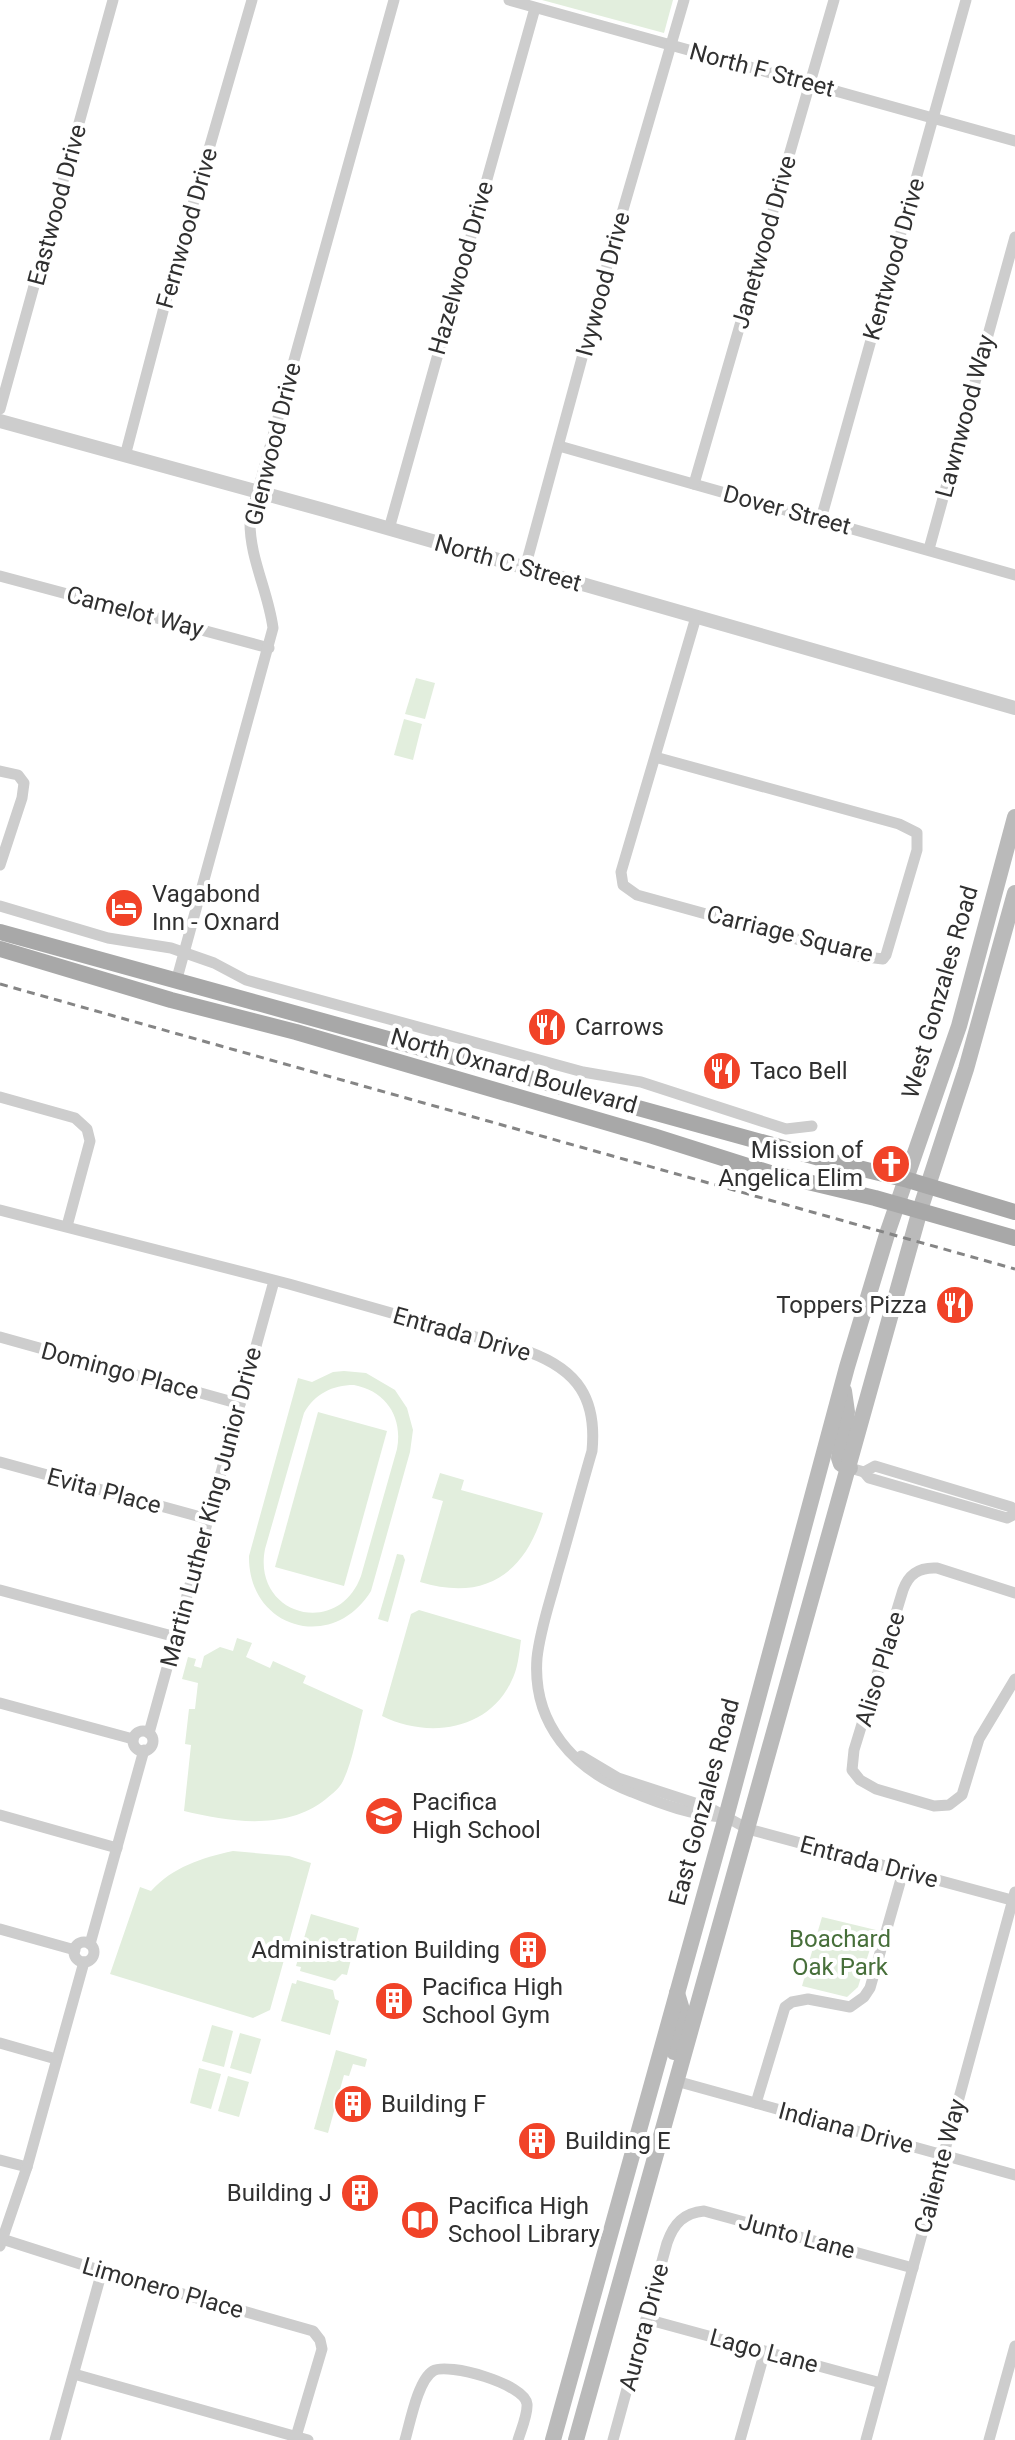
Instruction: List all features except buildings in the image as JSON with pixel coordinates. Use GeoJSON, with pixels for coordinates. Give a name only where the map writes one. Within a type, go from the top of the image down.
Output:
{"type":"FeatureCollection","features":[{"type":"Feature","properties":{"kind":"main road","name":"West Gonzales Road"},"geometry":{"type":"LineString","coordinates":[[908,1180],[959,1026],[1015,817]]}},
{"type":"Feature","properties":{"kind":"main road","name":"West Gonzales Road"},"geometry":{"type":"LineString","coordinates":[[928,1185],[966,1069],[1015,893]]}},
{"type":"Feature","properties":{"kind":"main road"},"geometry":{"type":"LineString","coordinates":[[988,917],[1006,922]]}},
{"type":"Feature","properties":{"kind":"main road","name":"North Oxnard Boulevard"},"geometry":{"type":"LineString","coordinates":[[0,932],[928,1185],[1015,1212]]}},
{"type":"Feature","properties":{"kind":"main road","name":"North Oxnard Boulevard"},"geometry":{"type":"LineString","coordinates":[[0,949],[622,1127],[770,1173],[898,1204],[1015,1238]]}},
{"type":"Feature","properties":{"kind":"main road"},"geometry":{"type":"LineString","coordinates":[[141,991],[152,983],[164,985],[176,982],[191,995],[222,1002],[230,1015]]}},
{"type":"Feature","properties":{"kind":"main road"},"geometry":{"type":"LineString","coordinates":[[622,1127],[646,1110]]}},
{"type":"Feature","properties":{"kind":"main road","name":"East Gonzales Road"},"geometry":{"type":"LineString","coordinates":[[553,2440],[842,1386],[908,1180]]}},
{"type":"Feature","properties":{"kind":"main road","name":"East Gonzales Road"},"geometry":{"type":"LineString","coordinates":[[576,2440],[748,1829],[857,1470],[928,1185]]}},
{"type":"Feature","properties":{"kind":"main road"},"geometry":{"type":"LineString","coordinates":[[842,1386],[847,1412],[839,1458],[841,1464],[857,1470]]}},
{"type":"Feature","properties":{"kind":"main road"},"geometry":{"type":"LineString","coordinates":[[676,2081],[670,2068],[683,2013],[677,1991]]}},
{"type":"Feature","properties":{"kind":"main road"},"geometry":{"type":"LineString","coordinates":[[637,2221],[633,2204],[664,2090],[655,2072]]}},
{"type":"Feature","properties":{"kind":"street","name":"Eastwood Drive"},"geometry":{"type":"LineString","coordinates":[[0,409],[113,0]]}},
{"type":"Feature","properties":{"kind":"street","name":"Fernwood Drive"},"geometry":{"type":"LineString","coordinates":[[125,456],[172,277],[252,0]]}},
{"type":"Feature","properties":{"kind":"street","name":"Glenwood Drive"},"geometry":{"type":"LineString","coordinates":[[176,982],[273,628],[271,609],[250,542],[250,519],[394,0]]}},
{"type":"Feature","properties":{"kind":"street","name":"North F Street"},"geometry":{"type":"LineString","coordinates":[[509,0],[1015,141]]}},
{"type":"Feature","properties":{"kind":"street","name":"Ivywood Drive"},"geometry":{"type":"LineString","coordinates":[[525,568],[611,251],[684,0]]}},
{"type":"Feature","properties":{"kind":"street","name":"Janetwood Drive"},"geometry":{"type":"LineString","coordinates":[[694,484],[834,0]]}},
{"type":"Feature","properties":{"kind":"street","name":"Kentwood Drive"},"geometry":{"type":"LineString","coordinates":[[821,519],[966,0]]}},
{"type":"Feature","properties":{"kind":"street","name":"Hazelwood Drive"},"geometry":{"type":"LineString","coordinates":[[389,529],[535,8]]}},
{"type":"Feature","properties":{"kind":"street","name":"Lawnwood Way"},"geometry":{"type":"LineString","coordinates":[[929,549],[1015,237]]}},
{"type":"Feature","properties":{"kind":"street","name":"North C Street"},"geometry":{"type":"LineString","coordinates":[[0,421],[258,491],[1015,708]]}},
{"type":"Feature","properties":{"kind":"street","name":"Dover Street"},"geometry":{"type":"LineString","coordinates":[[559,446],[1015,575]]}},
{"type":"Feature","properties":{"kind":"street","name":"Camelot Way"},"geometry":{"type":"LineString","coordinates":[[0,576],[269,648]]}},
{"type":"Feature","properties":{"kind":"street","name":"Carriage Square"},"geometry":{"type":"LineString","coordinates":[[655,757],[917,833],[917,850],[883,959],[858,956],[629,891],[623,885],[621,872],[696,617]]}},
{"type":"Feature","properties":{"kind":"street"},"geometry":{"type":"LineString","coordinates":[[0,771],[18,775],[24,783],[24,791],[4,842],[0,865]]}},
{"type":"Feature","properties":{"kind":"street"},"geometry":{"type":"LineString","coordinates":[[0,906],[108,938],[161,945],[214,963],[246,980],[583,1072],[624,1078],[786,1129],[812,1126]]}},
{"type":"Feature","properties":{"kind":"street"},"geometry":{"type":"LineString","coordinates":[[0,1097],[75,1118],[87,1129],[90,1141],[67,1226]]}},
{"type":"Feature","properties":{"kind":"street","name":"Entrada Drive"},"geometry":{"type":"LineString","coordinates":[[0,1210],[274,1281],[546,1358],[561,1367],[583,1392],[593,1418],[592,1451],[541,1635],[537,1678],[547,1721],[571,1756],[589,1771],[618,1787],[709,1817],[726,1817],[748,1829],[903,1872],[1014,1898]]}},
{"type":"Feature","properties":{"kind":"street","name":"Martin Luther King Junior Drive"},"geometry":{"type":"LineString","coordinates":[[149,1733],[274,1281]]}},
{"type":"Feature","properties":{"kind":"street","name":"Domingo Place"},"geometry":{"type":"LineString","coordinates":[[0,1337],[240,1404]]}},
{"type":"Feature","properties":{"kind":"street","name":"Evita Place"},"geometry":{"type":"LineString","coordinates":[[0,1462],[208,1519]]}},
{"type":"Feature","properties":{"kind":"street"},"geometry":{"type":"LineString","coordinates":[[875,1466],[1011,1507],[1015,1513],[1007,1518],[869,1478],[857,1470],[875,1466]]}},
{"type":"Feature","properties":{"kind":"street"},"geometry":{"type":"LineString","coordinates":[[908,1489],[912,1485],[963,1498],[970,1495]]}},
{"type":"Feature","properties":{"kind":"street","name":"Aliso Place"},"geometry":{"type":"LineString","coordinates":[[1015,1593],[937,1568],[916,1571],[903,1590],[854,1750],[852,1770],[860,1780],[876,1789],[934,1806],[949,1805],[962,1795],[979,1739],[1015,1679]]}},
{"type":"Feature","properties":{"kind":"street"},"geometry":{"type":"LineString","coordinates":[[0,1590],[176,1637]]}},
{"type":"Feature","properties":{"kind":"street"},"geometry":{"type":"LineString","coordinates":[[0,1703],[133,1739]]}},
{"type":"Feature","properties":{"kind":"street"},"geometry":{"type":"LineString","coordinates":[[1,2243],[27,2167],[84,1962],[93,1956],[90,1944],[144,1750],[152,1745],[149,1733],[139,1732],[133,1739]]}},
{"type":"Feature","properties":{"kind":"street"},"geometry":{"type":"LineString","coordinates":[[133,1739],[136,1747],[144,1750]]}},
{"type":"Feature","properties":{"kind":"street"},"geometry":{"type":"LineString","coordinates":[[0,1815],[117,1848]]}},
{"type":"Feature","properties":{"kind":"street"},"geometry":{"type":"LineString","coordinates":[[756,2103],[779,2018],[785,2007],[792,2002],[808,1999],[850,2007],[858,2003],[870,1988],[903,1872]]}},
{"type":"Feature","properties":{"kind":"street","name":"Caliente Way"},"geometry":{"type":"LineString","coordinates":[[866,2440],[1014,1898]]}},
{"type":"Feature","properties":{"kind":"street"},"geometry":{"type":"LineString","coordinates":[[0,1929],[75,1950]]}},
{"type":"Feature","properties":{"kind":"street"},"geometry":{"type":"LineString","coordinates":[[75,1950],[81,1943],[90,1944]]}},
{"type":"Feature","properties":{"kind":"street"},"geometry":{"type":"LineString","coordinates":[[75,1950],[76,1956],[84,1962]]}},
{"type":"Feature","properties":{"kind":"street"},"geometry":{"type":"LineString","coordinates":[[0,2043],[56,2059]]}},
{"type":"Feature","properties":{"kind":"street","name":"Indiana Drive"},"geometry":{"type":"LineString","coordinates":[[676,2081],[1015,2175]]}},
{"type":"Feature","properties":{"kind":"street"},"geometry":{"type":"LineString","coordinates":[[0,2160],[27,2167]]}},
{"type":"Feature","properties":{"kind":"street","name":"Junto Lane"},"geometry":{"type":"LineString","coordinates":[[681,2218],[692,2212],[704,2211],[913,2268]]}},
{"type":"Feature","properties":{"kind":"street","name":"Aurora Drive"},"geometry":{"type":"LineString","coordinates":[[613,2440],[667,2243],[681,2218]]}},
{"type":"Feature","properties":{"kind":"street","name":"Limonero Place"},"geometry":{"type":"LineString","coordinates":[[1,2243],[313,2331],[320,2340],[320,2359],[299,2439]]}},
{"type":"Feature","properties":{"kind":"street"},"geometry":{"type":"LineString","coordinates":[[55,2440],[102,2271]]}},
{"type":"Feature","properties":{"kind":"street","name":"Lago Lane"},"geometry":{"type":"LineString","coordinates":[[646,2319],[881,2383]]}},
{"type":"Feature","properties":{"kind":"street"},"geometry":{"type":"LineString","coordinates":[[989,2440],[1015,2346]]}},
{"type":"Feature","properties":{"kind":"street"},"geometry":{"type":"LineString","coordinates":[[740,2440],[765,2351]]}},
{"type":"Feature","properties":{"kind":"street"},"geometry":{"type":"LineString","coordinates":[[405,2440],[420,2392],[432,2371],[447,2367],[508,2384],[523,2394],[527,2404],[518,2440]]}},
{"type":"Feature","properties":{"kind":"street"},"geometry":{"type":"LineString","coordinates":[[74,2374],[299,2439]]}},
{"type":"Feature","properties":{"kind":"green space"},"geometry":{"type":"Polygon","coordinates":[[[542,0],[673,0],[664,33],[542,0]]]}},
{"type":"Feature","properties":{"kind":"green space"},"geometry":{"type":"Polygon","coordinates":[[[416,678],[435,683],[425,719],[405,714],[416,678]]]}},
{"type":"Feature","properties":{"kind":"green space"},"geometry":{"type":"Polygon","coordinates":[[[404,719],[422,724],[413,760],[394,755],[404,719]]]}},
{"type":"Feature","properties":{"kind":"green space"},"geometry":{"type":"Polygon","coordinates":[[[333,1372],[366,1373],[395,1390],[407,1408],[413,1430],[410,1452],[371,1591],[355,1610],[336,1622],[315,1626],[295,1624],[277,1616],[262,1601],[252,1581],[249,1556],[298,1378],[312,1382],[333,1372]],[[354,1385],[331,1389],[313,1401],[304,1413],[265,1549],[264,1572],[271,1590],[284,1603],[300,1611],[317,1613],[334,1608],[350,1596],[361,1576],[398,1437],[390,1407],[365,1388],[354,1385]]]}},
{"type":"Feature","properties":{"kind":"green space"},"geometry":{"type":"Polygon","coordinates":[[[318,1412],[387,1431],[344,1586],[275,1567],[318,1412]]]}},
{"type":"Feature","properties":{"kind":"green space"},"geometry":{"type":"Polygon","coordinates":[[[440,1473],[464,1480],[461,1490],[543,1513],[525,1553],[498,1578],[463,1588],[420,1582],[443,1501],[432,1498],[440,1473]]]}},
{"type":"Feature","properties":{"kind":"green space"},"geometry":{"type":"Polygon","coordinates":[[[397,1554],[403,1555],[405,1560],[388,1622],[378,1619],[397,1554]]]}},
{"type":"Feature","properties":{"kind":"green space"},"geometry":{"type":"Polygon","coordinates":[[[419,1610],[521,1640],[511,1682],[487,1712],[471,1721],[436,1728],[399,1723],[382,1716],[411,1614],[419,1610]]]}},
{"type":"Feature","properties":{"kind":"green space"},"geometry":{"type":"Polygon","coordinates":[[[237,1638],[252,1643],[246,1657],[270,1668],[273,1661],[306,1676],[303,1683],[363,1710],[342,1784],[326,1799],[293,1816],[257,1821],[184,1811],[191,1745],[185,1744],[189,1709],[195,1709],[198,1683],[182,1679],[188,1657],[196,1659],[194,1666],[201,1668],[204,1656],[220,1647],[233,1651],[237,1638]]]}},
{"type":"Feature","properties":{"kind":"green space"},"geometry":{"type":"Polygon","coordinates":[[[233,1851],[289,1856],[311,1863],[270,2010],[253,2018],[110,1974],[140,1887],[151,1891],[188,1865],[233,1851]]]}},
{"type":"Feature","properties":{"kind":"green space"},"geometry":{"type":"Polygon","coordinates":[[[311,1914],[359,1928],[347,1975],[342,1974],[335,1981],[300,1971],[301,1967],[296,1966],[311,1914]]]}},
{"type":"Feature","properties":{"kind":"green space","name":"Boachard Oak Park"},"geometry":{"type":"Polygon","coordinates":[[[822,1917],[876,1930],[858,1987],[847,1997],[802,1986],[822,1917]]]}},
{"type":"Feature","properties":{"kind":"green space"},"geometry":{"type":"Polygon","coordinates":[[[297,1980],[333,1990],[335,1999],[339,2001],[330,2035],[281,2021],[292,1983],[296,1984],[297,1980]]]}},
{"type":"Feature","properties":{"kind":"green space"},"geometry":{"type":"Polygon","coordinates":[[[212,2025],[233,2031],[224,2067],[202,2061],[212,2025]]]}},
{"type":"Feature","properties":{"kind":"green space"},"geometry":{"type":"Polygon","coordinates":[[[240,2033],[261,2039],[251,2074],[230,2068],[240,2033]]]}},
{"type":"Feature","properties":{"kind":"green space"},"geometry":{"type":"Polygon","coordinates":[[[336,2050],[367,2059],[365,2067],[353,2064],[349,2076],[344,2075],[328,2133],[314,2129],[336,2050]]]}},
{"type":"Feature","properties":{"kind":"green space"},"geometry":{"type":"Polygon","coordinates":[[[199,2068],[221,2074],[211,2109],[190,2103],[199,2068]]]}},
{"type":"Feature","properties":{"kind":"green space"},"geometry":{"type":"Polygon","coordinates":[[[228,2076],[249,2082],[239,2117],[218,2111],[228,2076]]]}},
{"type":"Feature","properties":{"kind":"railway"},"geometry":{"type":"LineString","coordinates":[[0,984],[1015,1269]]}},
{"type":"Feature","properties":{"kind":"place","name":"Vagabond Inn - Oxnard"},"geometry":{"type":"Point","coordinates":[124,908]}},
{"type":"Feature","properties":{"kind":"place","name":"Carrows"},"geometry":{"type":"Point","coordinates":[547,1027]}},
{"type":"Feature","properties":{"kind":"place","name":"Taco Bell"},"geometry":{"type":"Point","coordinates":[722,1071]}},
{"type":"Feature","properties":{"kind":"place","name":"Mission of Angelica Elim"},"geometry":{"type":"Point","coordinates":[891,1164]}},
{"type":"Feature","properties":{"kind":"place","name":"Toppers Pizza"},"geometry":{"type":"Point","coordinates":[955,1305]}},
{"type":"Feature","properties":{"kind":"place","name":"Pacifica High School"},"geometry":{"type":"Point","coordinates":[384,1816]}},
{"type":"Feature","properties":{"kind":"place","name":"Administration Building"},"geometry":{"type":"Point","coordinates":[528,1950]}},
{"type":"Feature","properties":{"kind":"place","name":"Pacifica High School Gym"},"geometry":{"type":"Point","coordinates":[394,2001]}},
{"type":"Feature","properties":{"kind":"place","name":"Building F"},"geometry":{"type":"Point","coordinates":[353,2104]}},
{"type":"Feature","properties":{"kind":"place","name":"Building E"},"geometry":{"type":"Point","coordinates":[537,2141]}},
{"type":"Feature","properties":{"kind":"place","name":"Building J"},"geometry":{"type":"Point","coordinates":[360,2193]}},
{"type":"Feature","properties":{"kind":"place","name":"Pacifica High School Library"},"geometry":{"type":"Point","coordinates":[420,2220]}}]}
